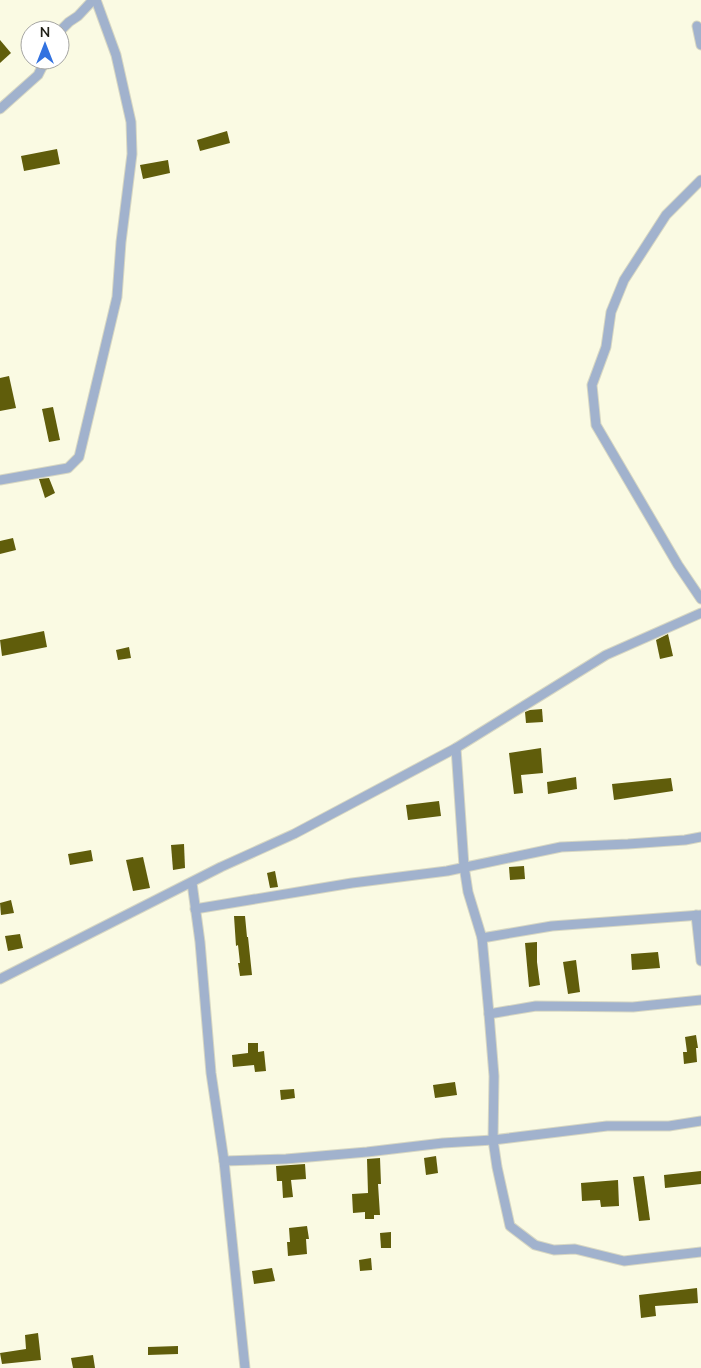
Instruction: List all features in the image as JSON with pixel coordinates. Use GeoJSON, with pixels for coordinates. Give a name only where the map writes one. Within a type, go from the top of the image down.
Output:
{"type":"FeatureCollection","features":[{"type":"Feature","properties":{"kind":"street"},"geometry":{"type":"LineString","coordinates":[[0,480],[68,468],[79,457],[117,297],[121,242],[132,154],[130,122],[116,55],[95,0],[70,21]]}},
{"type":"Feature","properties":{"kind":"street"},"geometry":{"type":"LineString","coordinates":[[697,26],[701,45]]}},
{"type":"Feature","properties":{"kind":"street"},"geometry":{"type":"LineString","coordinates":[[0,109],[38,75],[40,70]]}},
{"type":"Feature","properties":{"kind":"street"},"geometry":{"type":"LineString","coordinates":[[701,180],[666,215],[624,280],[611,312],[606,348],[592,385],[596,425],[678,565],[701,599]]}},
{"type":"Feature","properties":{"kind":"street"},"geometry":{"type":"LineString","coordinates":[[0,979],[220,868],[294,834],[456,748],[606,655],[701,612]]}},
{"type":"Feature","properties":{"kind":"street"},"geometry":{"type":"LineString","coordinates":[[456,748],[464,866],[468,892],[482,938],[494,1076],[493,1140],[510,1226],[535,1245],[554,1250],[576,1249],[624,1261],[701,1252]]}},
{"type":"Feature","properties":{"kind":"street"},"geometry":{"type":"LineString","coordinates":[[195,909],[352,883],[447,870],[561,847],[685,840],[701,837]]}},
{"type":"Feature","properties":{"kind":"street"},"geometry":{"type":"LineString","coordinates":[[192,883],[200,942],[210,1073],[224,1161],[245,1368]]}},
{"type":"Feature","properties":{"kind":"street"},"geometry":{"type":"LineString","coordinates":[[482,938],[552,926],[698,915],[701,961]]}},
{"type":"Feature","properties":{"kind":"street"},"geometry":{"type":"LineString","coordinates":[[489,1014],[536,1006],[633,1007],[701,1000]]}},
{"type":"Feature","properties":{"kind":"street"},"geometry":{"type":"LineString","coordinates":[[224,1161],[367,1152],[443,1143],[493,1140],[608,1126],[669,1126],[701,1121]]}},
{"type":"Feature","properties":{"kind":"building"},"geometry":{"type":"Polygon","coordinates":[[[0,40],[11,53],[0,63],[0,40]]]}},
{"type":"Feature","properties":{"kind":"building"},"geometry":{"type":"Polygon","coordinates":[[[227,131],[230,143],[200,151],[197,140],[227,131]]]}},
{"type":"Feature","properties":{"kind":"building"},"geometry":{"type":"Polygon","coordinates":[[[57,149],[60,164],[24,171],[21,156],[57,149]]]}},
{"type":"Feature","properties":{"kind":"building"},"geometry":{"type":"Polygon","coordinates":[[[168,160],[170,173],[143,179],[140,165],[168,160]]]}},
{"type":"Feature","properties":{"kind":"building"},"geometry":{"type":"Polygon","coordinates":[[[9,376],[16,408],[0,411],[0,378],[9,376]]]}},
{"type":"Feature","properties":{"kind":"building"},"geometry":{"type":"Polygon","coordinates":[[[53,407],[60,440],[49,442],[42,409],[53,407]]]}},
{"type":"Feature","properties":{"kind":"building"},"geometry":{"type":"Polygon","coordinates":[[[49,478],[55,493],[45,498],[39,479],[49,478]]]}},
{"type":"Feature","properties":{"kind":"building"},"geometry":{"type":"Polygon","coordinates":[[[13,538],[16,550],[0,554],[0,541],[13,538]]]}},
{"type":"Feature","properties":{"kind":"building"},"geometry":{"type":"Polygon","coordinates":[[[44,631],[47,647],[2,656],[0,640],[44,631]]]}},
{"type":"Feature","properties":{"kind":"building"},"geometry":{"type":"Polygon","coordinates":[[[668,634],[673,656],[660,659],[656,640],[668,634]]]}},
{"type":"Feature","properties":{"kind":"building"},"geometry":{"type":"Polygon","coordinates":[[[129,647],[131,658],[118,660],[116,650],[129,647]]]}},
{"type":"Feature","properties":{"kind":"building"},"geometry":{"type":"Polygon","coordinates":[[[542,709],[543,722],[526,723],[525,712],[542,709]]]}},
{"type":"Feature","properties":{"kind":"building"},"geometry":{"type":"Polygon","coordinates":[[[541,748],[543,773],[521,775],[523,793],[514,794],[509,753],[541,748]]]}},
{"type":"Feature","properties":{"kind":"building"},"geometry":{"type":"Polygon","coordinates":[[[576,777],[577,789],[548,794],[547,782],[576,777]]]}},
{"type":"Feature","properties":{"kind":"building"},"geometry":{"type":"Polygon","coordinates":[[[671,778],[673,791],[614,800],[612,784],[671,778]]]}},
{"type":"Feature","properties":{"kind":"building"},"geometry":{"type":"Polygon","coordinates":[[[439,801],[441,816],[408,820],[406,805],[439,801]]]}},
{"type":"Feature","properties":{"kind":"building"},"geometry":{"type":"Polygon","coordinates":[[[184,844],[185,868],[173,870],[171,845],[184,844]]]}},
{"type":"Feature","properties":{"kind":"building"},"geometry":{"type":"Polygon","coordinates":[[[91,850],[93,861],[70,865],[68,854],[91,850]]]}},
{"type":"Feature","properties":{"kind":"building"},"geometry":{"type":"Polygon","coordinates":[[[143,857],[150,888],[133,891],[126,860],[143,857]]]}},
{"type":"Feature","properties":{"kind":"building"},"geometry":{"type":"Polygon","coordinates":[[[524,866],[525,879],[510,880],[509,867],[524,866]]]}},
{"type":"Feature","properties":{"kind":"building"},"geometry":{"type":"Polygon","coordinates":[[[275,871],[278,887],[270,888],[267,873],[275,871]]]}},
{"type":"Feature","properties":{"kind":"building"},"geometry":{"type":"Polygon","coordinates":[[[11,900],[14,913],[1,915],[0,903],[11,900]]]}},
{"type":"Feature","properties":{"kind":"building"},"geometry":{"type":"Polygon","coordinates":[[[234,916],[245,916],[252,975],[240,976],[234,916]]]}},
{"type":"Feature","properties":{"kind":"building"},"geometry":{"type":"Polygon","coordinates":[[[20,934],[23,948],[8,951],[5,936],[20,934]]]}},
{"type":"Feature","properties":{"kind":"building"},"geometry":{"type":"Polygon","coordinates":[[[537,942],[540,985],[529,987],[525,943],[537,942]]]}},
{"type":"Feature","properties":{"kind":"building"},"geometry":{"type":"Polygon","coordinates":[[[658,952],[660,968],[632,970],[631,954],[658,952]]]}},
{"type":"Feature","properties":{"kind":"building"},"geometry":{"type":"Polygon","coordinates":[[[576,960],[580,992],[568,994],[563,962],[576,960]]]}},
{"type":"Feature","properties":{"kind":"building"},"geometry":{"type":"Polygon","coordinates":[[[696,1035],[698,1048],[696,1048],[697,1062],[684,1064],[683,1052],[687,1052],[685,1037],[696,1035]]]}},
{"type":"Feature","properties":{"kind":"building"},"geometry":{"type":"Polygon","coordinates":[[[248,1043],[258,1043],[258,1052],[264,1051],[266,1071],[255,1072],[254,1065],[233,1067],[232,1055],[248,1053],[248,1043]]]}},
{"type":"Feature","properties":{"kind":"building"},"geometry":{"type":"Polygon","coordinates":[[[455,1082],[457,1095],[435,1098],[433,1085],[455,1082]]]}},
{"type":"Feature","properties":{"kind":"building"},"geometry":{"type":"Polygon","coordinates":[[[294,1089],[295,1098],[281,1100],[280,1090],[294,1089]]]}},
{"type":"Feature","properties":{"kind":"building"},"geometry":{"type":"Polygon","coordinates":[[[436,1156],[438,1173],[426,1175],[424,1158],[436,1156]]]}},
{"type":"Feature","properties":{"kind":"building"},"geometry":{"type":"Polygon","coordinates":[[[380,1158],[381,1184],[378,1184],[380,1215],[374,1215],[374,1219],[365,1219],[365,1212],[353,1213],[352,1194],[368,1193],[367,1159],[380,1158]]]}},
{"type":"Feature","properties":{"kind":"building"},"geometry":{"type":"Polygon","coordinates":[[[305,1164],[306,1179],[291,1180],[293,1197],[283,1198],[282,1181],[277,1181],[276,1166],[305,1164]]]}},
{"type":"Feature","properties":{"kind":"building"},"geometry":{"type":"Polygon","coordinates":[[[701,1171],[701,1184],[665,1188],[664,1175],[701,1171]]]}},
{"type":"Feature","properties":{"kind":"building"},"geometry":{"type":"Polygon","coordinates":[[[644,1176],[650,1220],[639,1221],[633,1177],[644,1176]]]}},
{"type":"Feature","properties":{"kind":"building"},"geometry":{"type":"Polygon","coordinates":[[[618,1180],[619,1206],[601,1207],[600,1200],[582,1201],[581,1183],[618,1180]]]}},
{"type":"Feature","properties":{"kind":"building"},"geometry":{"type":"Polygon","coordinates":[[[307,1226],[309,1239],[306,1239],[307,1254],[288,1256],[289,1228],[307,1226]]]}},
{"type":"Feature","properties":{"kind":"building"},"geometry":{"type":"Polygon","coordinates":[[[391,1232],[391,1248],[381,1248],[380,1233],[391,1232]]]}},
{"type":"Feature","properties":{"kind":"building"},"geometry":{"type":"Polygon","coordinates":[[[371,1258],[372,1270],[360,1271],[359,1260],[371,1258]]]}},
{"type":"Feature","properties":{"kind":"building"},"geometry":{"type":"Polygon","coordinates":[[[272,1268],[275,1281],[254,1284],[252,1271],[272,1268]]]}},
{"type":"Feature","properties":{"kind":"building"},"geometry":{"type":"Polygon","coordinates":[[[697,1288],[698,1303],[655,1306],[656,1316],[641,1318],[639,1295],[697,1288]]]}},
{"type":"Feature","properties":{"kind":"building"},"geometry":{"type":"Polygon","coordinates":[[[38,1333],[41,1360],[2,1364],[0,1353],[26,1349],[25,1335],[38,1333]]]}},
{"type":"Feature","properties":{"kind":"building"},"geometry":{"type":"Polygon","coordinates":[[[178,1346],[178,1354],[148,1355],[148,1347],[178,1346]]]}},
{"type":"Feature","properties":{"kind":"building"},"geometry":{"type":"Polygon","coordinates":[[[93,1355],[95,1368],[73,1368],[71,1358],[93,1355]]]}}]}
